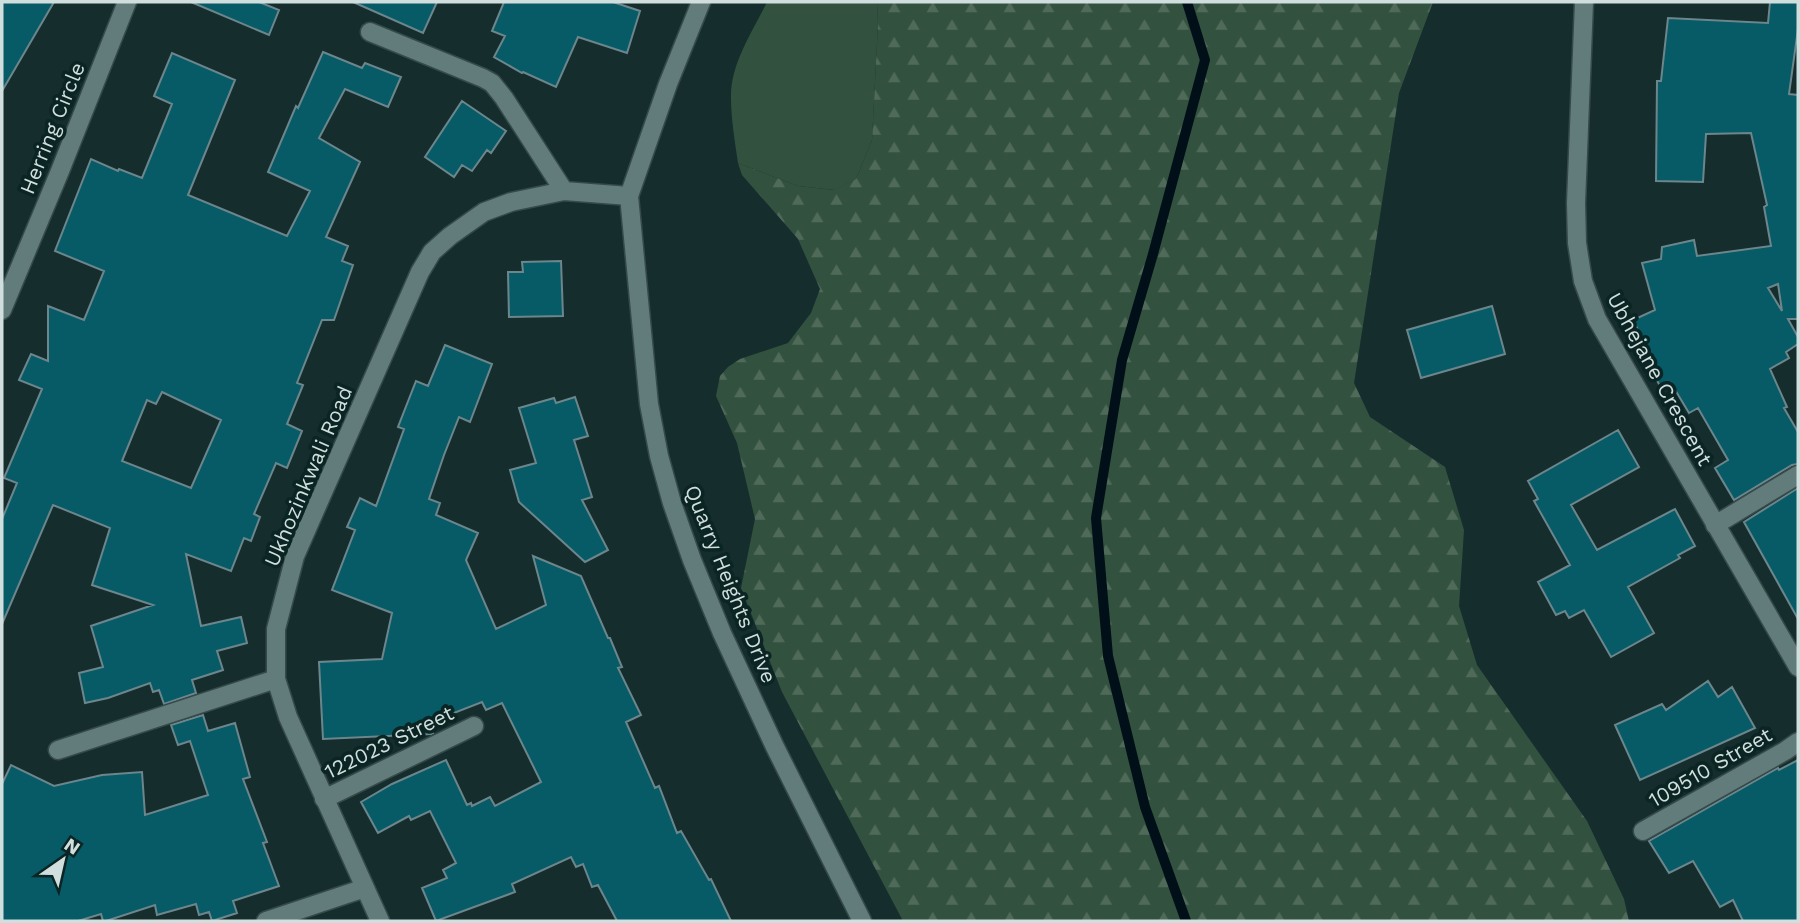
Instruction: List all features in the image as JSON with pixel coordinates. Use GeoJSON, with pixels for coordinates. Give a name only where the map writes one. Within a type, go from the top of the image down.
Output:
{"type":"FeatureCollection","features":[{"type":"Feature","properties":{"kind":"street","name":"Herring Circle"},"geometry":{"type":"LineString","coordinates":[[2,310],[127,2]]}},
{"type":"Feature","properties":{"kind":"street","name":"Quarry Heights Drive"},"geometry":{"type":"LineString","coordinates":[[701,2],[668,84],[629,196],[649,404],[672,503],[722,633],[775,747],[862,921]]}},
{"type":"Feature","properties":{"kind":"street","name":"Ubhejane Crescent"},"geometry":{"type":"LineString","coordinates":[[1584,2],[1576,203],[1577,243],[1583,281],[1597,319],[1798,667]]}},
{"type":"Feature","properties":{"kind":"street"},"geometry":{"type":"LineString","coordinates":[[370,32],[492,83],[564,191]]}},
{"type":"Feature","properties":{"kind":"street","name":"Ukhozinkwali Road"},"geometry":{"type":"LineString","coordinates":[[380,921],[288,717],[276,679],[276,629],[295,556],[420,272],[432,252],[484,212],[511,202],[564,191],[629,196]]}},
{"type":"Feature","properties":{"kind":"street"},"geometry":{"type":"LineString","coordinates":[[1715,525],[1798,475]]}},
{"type":"Feature","properties":{"kind":"street"},"geometry":{"type":"LineString","coordinates":[[58,750],[276,679]]}},
{"type":"Feature","properties":{"kind":"street","name":"122023 Street"},"geometry":{"type":"LineString","coordinates":[[324,799],[474,726]]}},
{"type":"Feature","properties":{"kind":"street","name":"109510 Street"},"geometry":{"type":"LineString","coordinates":[[1643,831],[1798,742]]}},
{"type":"Feature","properties":{"kind":"street"},"geometry":{"type":"LineString","coordinates":[[266,921],[365,888]]}},
{"type":"Feature","properties":{"kind":"green space"},"geometry":{"type":"Polygon","coordinates":[[[767,2],[877,2],[872,140],[856,179],[835,190],[798,186],[738,163],[731,98],[734,73],[743,48],[767,2]]]}},
{"type":"Feature","properties":{"kind":"green space"},"geometry":{"type":"Polygon","coordinates":[[[877,2],[1433,2],[1399,93],[1354,383],[1370,417],[1445,467],[1464,530],[1459,606],[1477,665],[1587,821],[1624,899],[1629,921],[903,921],[782,692],[741,588],[755,519],[737,443],[716,396],[720,376],[728,367],[740,359],[788,343],[811,313],[820,289],[798,239],[742,175],[738,163],[798,186],[834,190],[856,179],[872,140],[877,2]]]}},
{"type":"Feature","properties":{"kind":"building"},"geometry":{"type":"Polygon","coordinates":[[[2,2],[54,2],[2,91],[2,2]]]}},
{"type":"Feature","properties":{"kind":"building"},"geometry":{"type":"Polygon","coordinates":[[[191,2],[259,2],[279,10],[269,35],[191,2]]]}},
{"type":"Feature","properties":{"kind":"building"},"geometry":{"type":"Polygon","coordinates":[[[353,2],[437,2],[423,33],[353,2]]]}},
{"type":"Feature","properties":{"kind":"building"},"geometry":{"type":"Polygon","coordinates":[[[504,2],[613,2],[640,11],[627,53],[578,37],[556,87],[522,73],[494,57],[505,36],[492,31],[504,2]]]}},
{"type":"Feature","properties":{"kind":"building"},"geometry":{"type":"Polygon","coordinates":[[[1770,2],[1798,2],[1798,29],[1789,94],[1798,95],[1798,319],[1788,319],[1798,337],[1798,344],[1786,352],[1789,358],[1770,369],[1787,407],[1784,408],[1798,432],[1798,464],[1734,500],[1715,468],[1728,460],[1698,408],[1689,413],[1671,383],[1661,388],[1636,341],[1642,338],[1633,320],[1655,310],[1642,263],[1661,259],[1662,247],[1694,240],[1697,256],[1771,246],[1764,207],[1767,205],[1751,133],[1706,134],[1703,182],[1656,181],[1657,81],[1661,81],[1668,18],[1768,23],[1770,2]],[[1778,284],[1768,288],[1782,311],[1778,284]]]}},
{"type":"Feature","properties":{"kind":"building"},"geometry":{"type":"Polygon","coordinates":[[[323,52],[362,68],[365,63],[401,77],[388,107],[345,89],[319,138],[360,162],[326,237],[348,246],[342,261],[353,265],[334,320],[322,320],[297,383],[303,385],[287,424],[302,431],[287,468],[276,463],[254,514],[260,517],[251,541],[244,538],[231,571],[186,554],[201,626],[241,617],[247,643],[217,651],[223,670],[192,680],[196,693],[164,704],[159,690],[153,692],[150,683],[85,703],[79,673],[103,667],[91,626],[153,605],[92,585],[110,528],[53,505],[2,624],[2,519],[17,483],[4,478],[42,389],[19,380],[31,354],[48,361],[48,306],[84,320],[104,271],[55,251],[91,159],[142,178],[172,104],[154,96],[172,53],[235,80],[188,195],[287,236],[310,191],[268,172],[296,106],[298,108],[323,52]],[[162,392],[156,404],[147,400],[122,461],[191,488],[221,420],[162,392]]]}},
{"type":"Feature","properties":{"kind":"building"},"geometry":{"type":"Polygon","coordinates":[[[462,101],[506,131],[491,153],[487,150],[472,171],[462,165],[454,177],[425,157],[462,101]]]}},
{"type":"Feature","properties":{"kind":"building"},"geometry":{"type":"Polygon","coordinates":[[[561,261],[563,316],[509,317],[508,272],[523,272],[522,262],[561,261]]]}},
{"type":"Feature","properties":{"kind":"building"},"geometry":{"type":"Polygon","coordinates":[[[1492,306],[1505,354],[1421,378],[1407,330],[1492,306]]]}},
{"type":"Feature","properties":{"kind":"building"},"geometry":{"type":"Polygon","coordinates":[[[445,345],[492,364],[470,422],[459,417],[444,455],[429,499],[440,503],[436,515],[478,533],[466,560],[496,629],[546,605],[533,556],[581,576],[622,667],[618,668],[641,715],[626,722],[655,788],[659,786],[677,833],[681,831],[709,880],[711,879],[731,921],[617,921],[598,885],[592,887],[583,864],[576,867],[571,857],[512,884],[515,892],[436,921],[422,888],[447,878],[443,870],[456,863],[430,811],[411,820],[409,816],[378,833],[361,802],[392,784],[446,760],[467,805],[471,803],[472,806],[490,797],[495,806],[541,782],[502,703],[486,710],[482,702],[428,723],[433,733],[431,734],[323,739],[319,662],[382,659],[392,613],[332,590],[355,530],[347,527],[360,498],[376,506],[404,429],[398,427],[416,381],[428,386],[445,345]]]}},
{"type":"Feature","properties":{"kind":"building"},"geometry":{"type":"Polygon","coordinates":[[[575,397],[588,436],[574,440],[592,497],[582,500],[608,550],[585,562],[519,502],[510,470],[536,463],[519,408],[554,398],[556,403],[575,397]]]}},
{"type":"Feature","properties":{"kind":"building"},"geometry":{"type":"Polygon","coordinates":[[[1618,430],[1639,467],[1571,505],[1597,550],[1675,509],[1695,546],[1678,555],[1680,558],[1628,587],[1654,633],[1611,657],[1584,610],[1569,618],[1565,611],[1556,615],[1538,582],[1570,565],[1534,501],[1538,499],[1528,481],[1618,430]]]}},
{"type":"Feature","properties":{"kind":"building"},"geometry":{"type":"Polygon","coordinates":[[[1798,488],[1798,619],[1744,522],[1798,488]]]}},
{"type":"Feature","properties":{"kind":"building"},"geometry":{"type":"Polygon","coordinates":[[[1708,681],[1718,697],[1732,687],[1755,728],[1640,780],[1615,725],[1662,704],[1666,710],[1708,681]]]}},
{"type":"Feature","properties":{"kind":"building"},"geometry":{"type":"Polygon","coordinates":[[[203,715],[208,731],[235,723],[250,777],[243,779],[267,842],[263,843],[279,886],[233,901],[237,913],[212,921],[209,912],[199,915],[196,904],[157,915],[155,905],[106,921],[103,921],[101,914],[78,921],[2,921],[2,784],[11,765],[54,786],[102,775],[142,772],[145,815],[208,795],[190,741],[178,745],[171,725],[203,715]]]}},
{"type":"Feature","properties":{"kind":"building"},"geometry":{"type":"Polygon","coordinates":[[[1798,760],[1798,921],[1743,921],[1733,900],[1720,907],[1693,861],[1669,873],[1649,841],[1778,768],[1779,770],[1798,760]]]}},
{"type":"Feature","properties":{"kind":"waterway"},"geometry":{"type":"LineString","coordinates":[[1186,921],[1145,807],[1108,656],[1096,518],[1122,360],[1205,60],[1187,2]]}}]}
